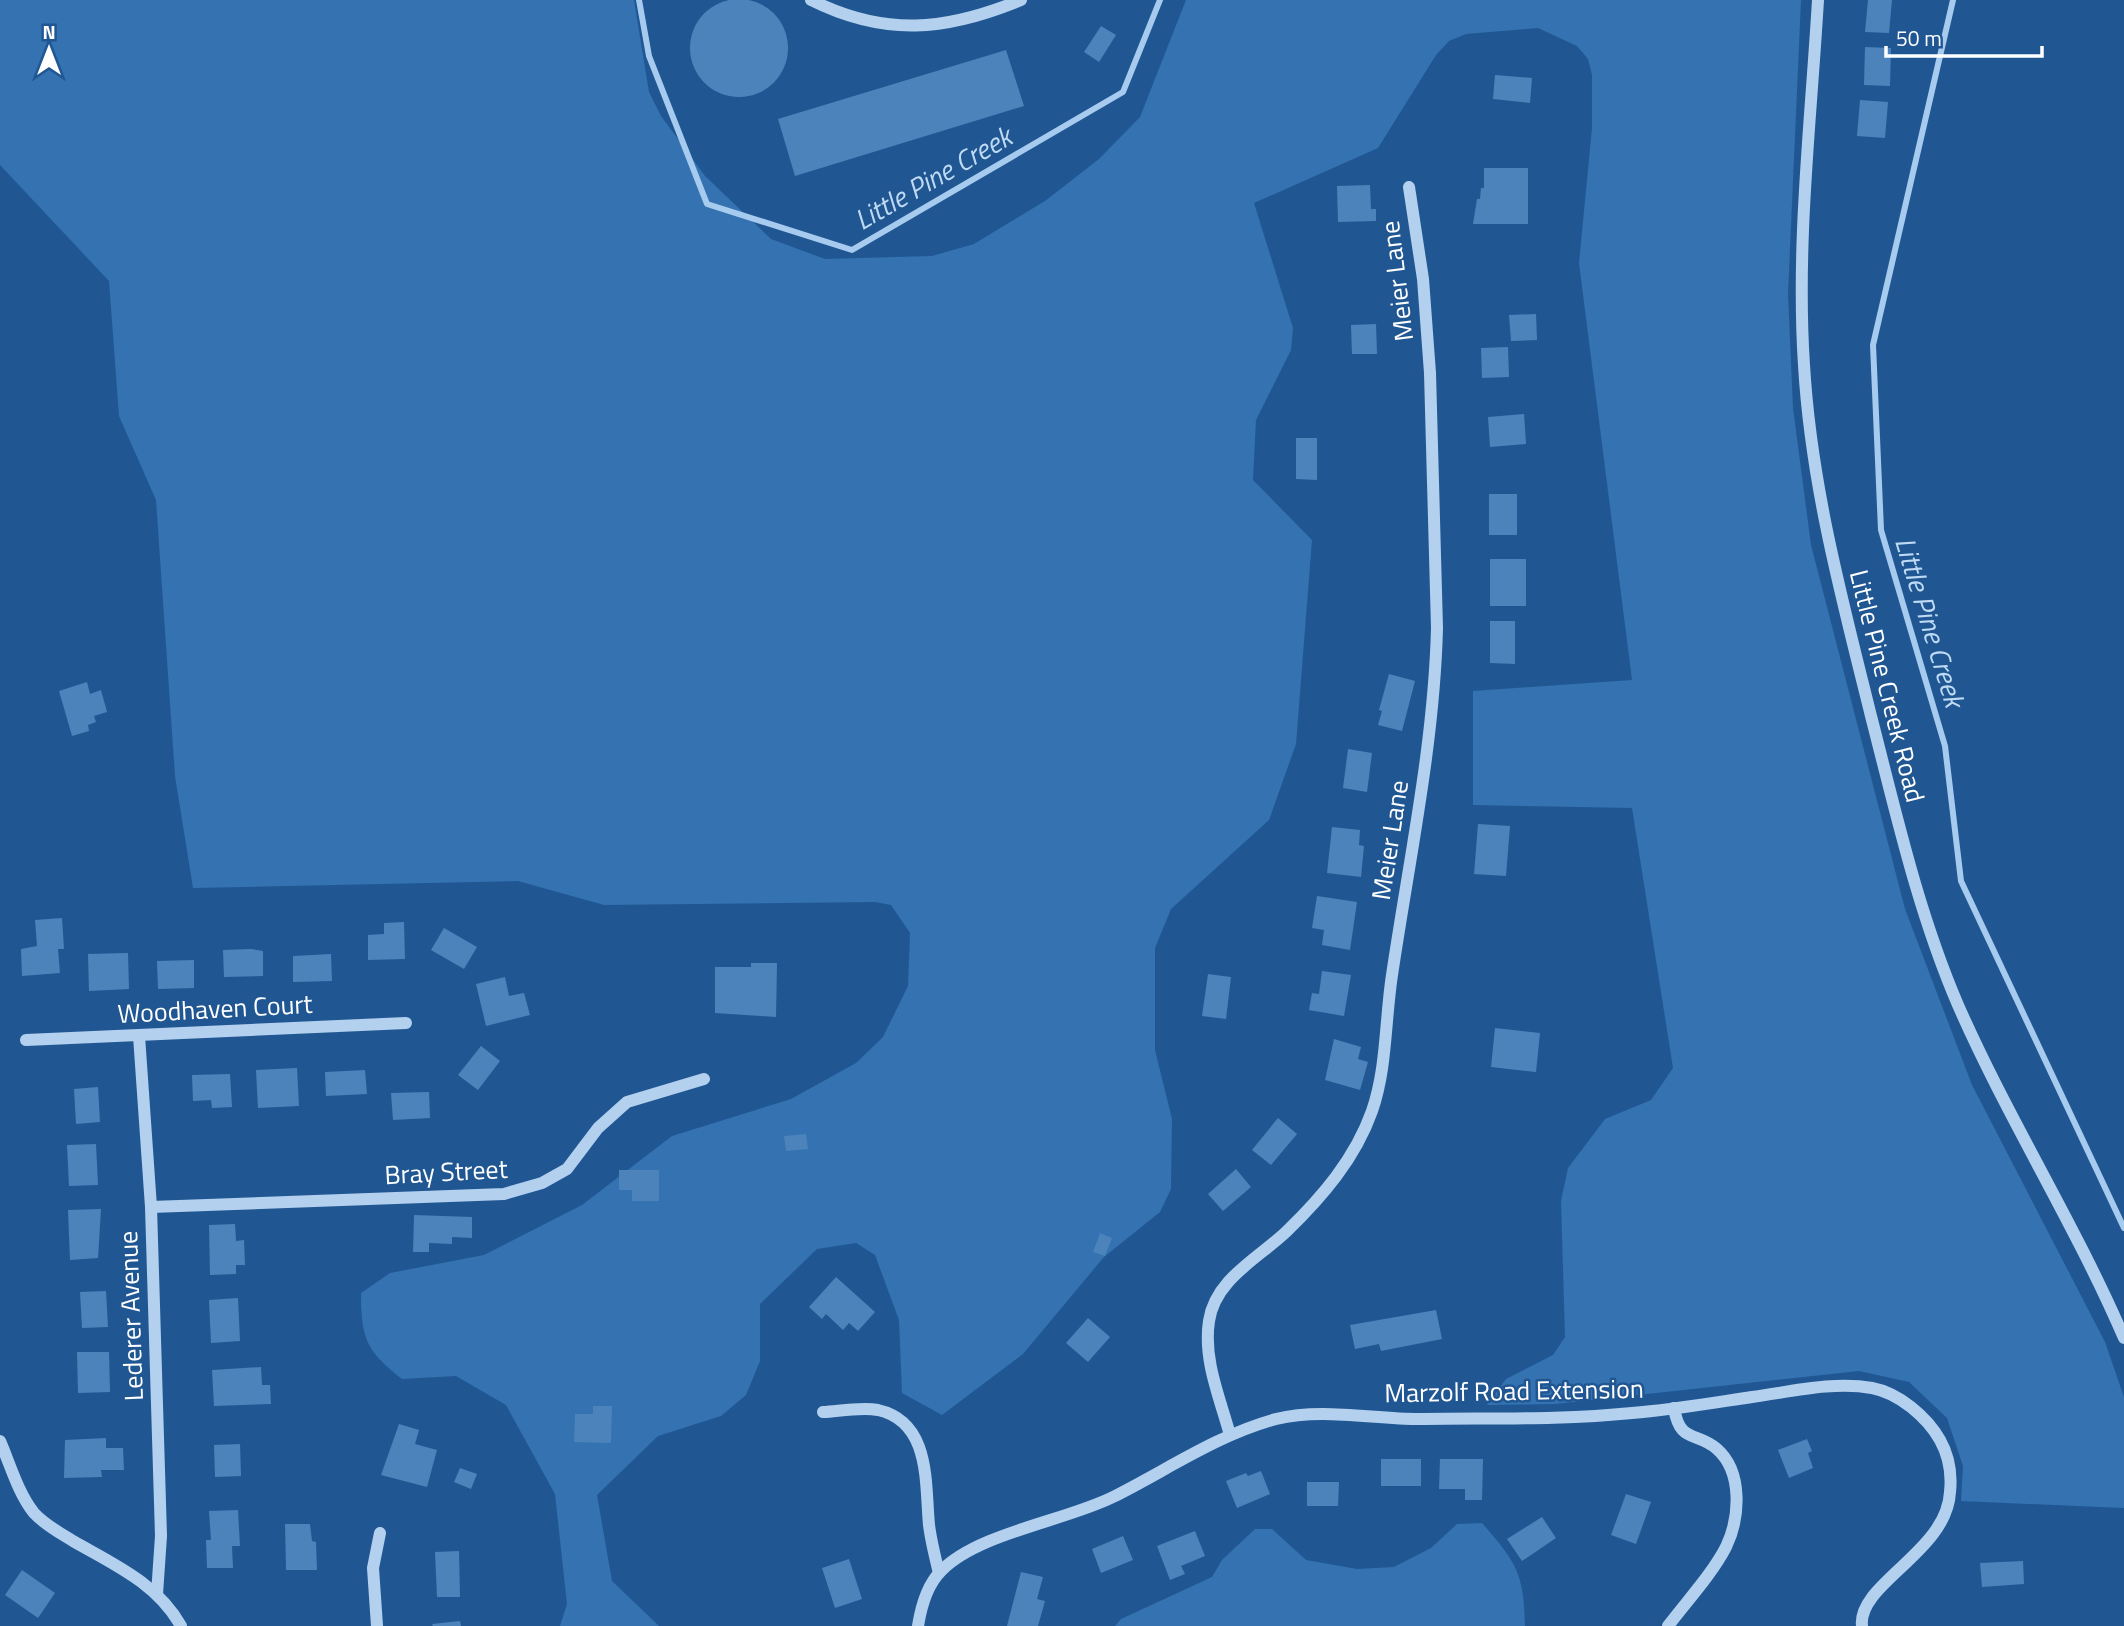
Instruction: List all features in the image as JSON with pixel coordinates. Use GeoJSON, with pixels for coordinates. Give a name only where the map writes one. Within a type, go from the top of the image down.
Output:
{"type":"FeatureCollection","features":[{"type":"Feature","properties":{"kind":"street"},"geometry":{"type":"LineString","coordinates":[[811,0],[860,20],[905,27],[956,22],[1021,0]]}},
{"type":"Feature","properties":{"kind":"street","name":"Little Pine Creek Road"},"geometry":{"type":"LineString","coordinates":[[1818,0],[1808,164],[1803,360],[1814,471],[1828,546],[1911,870],[1934,940],[1982,1057],[2124,1338]]}},
{"type":"Feature","properties":{"kind":"street","name":"Meier Lane"},"geometry":{"type":"LineString","coordinates":[[1230,1435],[1208,1354],[1208,1326],[1213,1305],[1231,1278],[1285,1233],[1320,1197],[1364,1131],[1377,1092],[1391,977],[1413,851],[1436,671],[1437,628],[1430,373],[1423,279],[1409,187]]}},
{"type":"Feature","properties":{"kind":"street","name":"Woodhaven Court"},"geometry":{"type":"LineString","coordinates":[[26,1040],[406,1023]]}},
{"type":"Feature","properties":{"kind":"street","name":"Lederer Avenue"},"geometry":{"type":"LineString","coordinates":[[139,1036],[151,1208],[161,1536],[157,1594]]}},
{"type":"Feature","properties":{"kind":"street","name":"Bray Street"},"geometry":{"type":"LineString","coordinates":[[151,1208],[503,1194],[522,1191],[567,1169],[598,1128],[627,1102],[705,1079]]}},
{"type":"Feature","properties":{"kind":"street","name":"Marzolf Road Extension"},"geometry":{"type":"LineString","coordinates":[[918,1626],[923,1603],[939,1573],[967,1553],[1104,1501],[1230,1435],[1297,1416],[1408,1419],[1559,1417],[1674,1408],[1808,1389],[1869,1388],[1902,1401],[1930,1426],[1940,1439],[1949,1462],[1950,1501],[1944,1520],[1915,1556],[1885,1582],[1862,1610],[1859,1623]]}},
{"type":"Feature","properties":{"kind":"street"},"geometry":{"type":"LineString","coordinates":[[1668,1626],[1726,1548],[1733,1528],[1736,1500],[1735,1482],[1725,1458],[1715,1447],[1682,1432],[1677,1427],[1674,1408]]}},
{"type":"Feature","properties":{"kind":"street"},"geometry":{"type":"LineString","coordinates":[[823,1412],[874,1409],[890,1414],[910,1430],[922,1452],[929,1524],[939,1573]]}},
{"type":"Feature","properties":{"kind":"street"},"geometry":{"type":"LineString","coordinates":[[0,1441],[34,1513],[52,1529],[128,1571],[157,1594],[181,1626]]}},
{"type":"Feature","properties":{"kind":"street"},"geometry":{"type":"LineString","coordinates":[[377,1626],[373,1568],[380,1533]]}},
{"type":"Feature","properties":{"kind":"shaded area"},"geometry":{"type":"Polygon","coordinates":[[[0,0],[634,0],[649,92],[661,116],[705,176],[771,239],[825,259],[932,256],[974,244],[1045,201],[1099,159],[1140,117],[1186,0],[1801,0],[1788,294],[1793,408],[1811,545],[1905,909],[1972,1085],[2105,1342],[2124,1397],[2124,1508],[1961,1501],[1963,1466],[1947,1418],[1909,1382],[1859,1371],[1555,1404],[1487,1405],[1506,1379],[1553,1355],[1565,1337],[1561,1201],[1568,1168],[1605,1119],[1651,1100],[1673,1068],[1632,808],[1473,805],[1473,691],[1632,680],[1579,263],[1592,128],[1592,75],[1588,59],[1577,46],[1538,28],[1466,34],[1449,41],[1436,55],[1378,148],[1254,203],[1293,328],[1291,350],[1256,420],[1253,480],[1312,540],[1296,744],[1269,820],[1171,909],[1155,948],[1155,1050],[1172,1119],[1171,1189],[1160,1212],[1104,1257],[1023,1354],[942,1415],[902,1393],[899,1320],[875,1255],[856,1243],[817,1249],[760,1304],[760,1361],[746,1395],[721,1416],[658,1436],[597,1495],[612,1581],[659,1626],[560,1626],[567,1604],[555,1494],[506,1405],[456,1376],[402,1379],[380,1360],[368,1342],[362,1321],[361,1293],[390,1273],[484,1255],[582,1205],[672,1136],[791,1099],[856,1063],[883,1037],[908,986],[910,933],[891,905],[875,902],[604,905],[518,881],[193,888],[175,776],[156,500],[119,416],[109,281],[0,165],[0,0]]]}},
{"type":"Feature","properties":{"kind":"shaded area"},"geometry":{"type":"Polygon","coordinates":[[[1482,1523],[1516,1569],[1523,1593],[1525,1626],[1115,1626],[1121,1619],[1212,1577],[1222,1560],[1255,1529],[1272,1529],[1306,1560],[1357,1569],[1394,1567],[1431,1548],[1457,1524],[1482,1523]]]}},
{"type":"Feature","properties":{"kind":"building"},"geometry":{"type":"Polygon","coordinates":[[[739,-1],[758,3],[773,14],[784,29],[788,48],[784,67],[773,82],[758,93],[739,97],[720,93],[705,82],[694,67],[690,48],[694,29],[705,14],[720,3],[739,-1]]]}},
{"type":"Feature","properties":{"kind":"building"},"geometry":{"type":"Polygon","coordinates":[[[1868,0],[1892,0],[1889,33],[1865,32],[1868,0]]]}},
{"type":"Feature","properties":{"kind":"building"},"geometry":{"type":"Polygon","coordinates":[[[1101,26],[1116,35],[1099,62],[1084,52],[1101,26]]]}},
{"type":"Feature","properties":{"kind":"building"},"geometry":{"type":"Polygon","coordinates":[[[1865,47],[1891,48],[1890,86],[1864,85],[1865,47]]]}},
{"type":"Feature","properties":{"kind":"building"},"geometry":{"type":"Polygon","coordinates":[[[1006,50],[1024,106],[795,176],[778,119],[1006,50]]]}},
{"type":"Feature","properties":{"kind":"building"},"geometry":{"type":"Polygon","coordinates":[[[1495,75],[1532,78],[1530,103],[1493,99],[1495,75]]]}},
{"type":"Feature","properties":{"kind":"building"},"geometry":{"type":"Polygon","coordinates":[[[1860,100],[1888,102],[1885,138],[1857,136],[1860,100]]]}},
{"type":"Feature","properties":{"kind":"building"},"geometry":{"type":"Polygon","coordinates":[[[1484,168],[1528,168],[1528,224],[1473,224],[1477,199],[1480,199],[1481,188],[1484,188],[1484,168]]]}},
{"type":"Feature","properties":{"kind":"building"},"geometry":{"type":"Polygon","coordinates":[[[1370,185],[1371,209],[1376,209],[1376,221],[1338,222],[1337,186],[1370,185]]]}},
{"type":"Feature","properties":{"kind":"building"},"geometry":{"type":"Polygon","coordinates":[[[1536,314],[1537,340],[1511,341],[1509,315],[1536,314]]]}},
{"type":"Feature","properties":{"kind":"building"},"geometry":{"type":"Polygon","coordinates":[[[1376,324],[1377,354],[1352,354],[1351,325],[1376,324]]]}},
{"type":"Feature","properties":{"kind":"building"},"geometry":{"type":"Polygon","coordinates":[[[1508,347],[1509,377],[1482,378],[1481,348],[1508,347]]]}},
{"type":"Feature","properties":{"kind":"building"},"geometry":{"type":"Polygon","coordinates":[[[1524,414],[1526,444],[1490,447],[1488,417],[1524,414]]]}},
{"type":"Feature","properties":{"kind":"building"},"geometry":{"type":"Polygon","coordinates":[[[1296,438],[1317,438],[1317,480],[1296,479],[1296,438]]]}},
{"type":"Feature","properties":{"kind":"building"},"geometry":{"type":"Polygon","coordinates":[[[1489,494],[1517,494],[1517,535],[1489,535],[1489,494]]]}},
{"type":"Feature","properties":{"kind":"building"},"geometry":{"type":"Polygon","coordinates":[[[1490,559],[1526,559],[1526,606],[1490,606],[1490,559]]]}},
{"type":"Feature","properties":{"kind":"building"},"geometry":{"type":"Polygon","coordinates":[[[1490,621],[1515,621],[1515,664],[1490,663],[1490,621]]]}},
{"type":"Feature","properties":{"kind":"building"},"geometry":{"type":"Polygon","coordinates":[[[1389,674],[1415,681],[1402,731],[1378,725],[1382,711],[1379,710],[1389,674]]]}},
{"type":"Feature","properties":{"kind":"building"},"geometry":{"type":"Polygon","coordinates":[[[87,682],[90,694],[101,690],[107,712],[94,716],[96,722],[88,725],[89,731],[72,736],[59,691],[87,682]]]}},
{"type":"Feature","properties":{"kind":"building"},"geometry":{"type":"Polygon","coordinates":[[[1348,749],[1372,753],[1367,792],[1343,788],[1348,749]]]}},
{"type":"Feature","properties":{"kind":"building"},"geometry":{"type":"Polygon","coordinates":[[[1478,824],[1510,826],[1506,876],[1474,874],[1478,824]]]}},
{"type":"Feature","properties":{"kind":"building"},"geometry":{"type":"Polygon","coordinates":[[[1332,827],[1360,830],[1359,845],[1364,846],[1361,877],[1327,873],[1332,827]]]}},
{"type":"Feature","properties":{"kind":"building"},"geometry":{"type":"Polygon","coordinates":[[[1317,896],[1357,902],[1350,950],[1322,945],[1324,930],[1312,928],[1317,896]]]}},
{"type":"Feature","properties":{"kind":"building"},"geometry":{"type":"Polygon","coordinates":[[[62,918],[64,949],[58,949],[60,973],[22,976],[21,949],[37,946],[35,920],[62,918]]]}},
{"type":"Feature","properties":{"kind":"building"},"geometry":{"type":"Polygon","coordinates":[[[404,922],[405,959],[368,960],[368,935],[384,934],[384,923],[404,922]]]}},
{"type":"Feature","properties":{"kind":"building"},"geometry":{"type":"Polygon","coordinates":[[[444,928],[477,947],[464,969],[431,950],[444,928]]]}},
{"type":"Feature","properties":{"kind":"building"},"geometry":{"type":"Polygon","coordinates":[[[223,950],[263,951],[263,976],[224,977],[223,950]]]}},
{"type":"Feature","properties":{"kind":"building"},"geometry":{"type":"Polygon","coordinates":[[[128,953],[129,989],[89,991],[88,954],[128,953]]]}},
{"type":"Feature","properties":{"kind":"building"},"geometry":{"type":"Polygon","coordinates":[[[331,954],[332,981],[293,982],[293,956],[331,954]]]}},
{"type":"Feature","properties":{"kind":"building"},"geometry":{"type":"Polygon","coordinates":[[[194,960],[194,988],[158,989],[157,961],[194,960]]]}},
{"type":"Feature","properties":{"kind":"building"},"geometry":{"type":"Polygon","coordinates":[[[751,963],[777,963],[776,1017],[715,1013],[715,967],[751,967],[751,963]]]}},
{"type":"Feature","properties":{"kind":"building"},"geometry":{"type":"Polygon","coordinates":[[[1322,971],[1351,975],[1344,1016],[1309,1010],[1312,993],[1319,994],[1322,971]]]}},
{"type":"Feature","properties":{"kind":"building"},"geometry":{"type":"Polygon","coordinates":[[[1208,974],[1231,977],[1226,1019],[1202,1016],[1208,974]]]}},
{"type":"Feature","properties":{"kind":"building"},"geometry":{"type":"Polygon","coordinates":[[[505,977],[509,996],[524,993],[530,1015],[486,1026],[476,984],[505,977]]]}},
{"type":"Feature","properties":{"kind":"building"},"geometry":{"type":"Polygon","coordinates":[[[1495,1028],[1540,1033],[1536,1072],[1491,1067],[1495,1028]]]}},
{"type":"Feature","properties":{"kind":"building"},"geometry":{"type":"Polygon","coordinates":[[[1334,1039],[1361,1047],[1358,1059],[1368,1062],[1360,1090],[1325,1080],[1334,1039]]]}},
{"type":"Feature","properties":{"kind":"building"},"geometry":{"type":"Polygon","coordinates":[[[481,1046],[500,1061],[478,1090],[458,1075],[481,1046]]]}},
{"type":"Feature","properties":{"kind":"building"},"geometry":{"type":"Polygon","coordinates":[[[297,1068],[299,1106],[258,1108],[256,1070],[297,1068]]]}},
{"type":"Feature","properties":{"kind":"building"},"geometry":{"type":"Polygon","coordinates":[[[365,1070],[367,1094],[326,1096],[325,1072],[365,1070]]]}},
{"type":"Feature","properties":{"kind":"building"},"geometry":{"type":"Polygon","coordinates":[[[230,1074],[232,1107],[212,1108],[211,1100],[193,1101],[192,1075],[230,1074]]]}},
{"type":"Feature","properties":{"kind":"building"},"geometry":{"type":"Polygon","coordinates":[[[98,1087],[100,1122],[76,1124],[74,1089],[98,1087]]]}},
{"type":"Feature","properties":{"kind":"building"},"geometry":{"type":"Polygon","coordinates":[[[429,1092],[430,1118],[393,1120],[391,1093],[429,1092]]]}},
{"type":"Feature","properties":{"kind":"building"},"geometry":{"type":"Polygon","coordinates":[[[1278,1118],[1297,1134],[1271,1165],[1252,1150],[1278,1118]]]}},
{"type":"Feature","properties":{"kind":"building"},"geometry":{"type":"Polygon","coordinates":[[[806,1134],[808,1149],[786,1151],[784,1136],[806,1134]]]}},
{"type":"Feature","properties":{"kind":"building"},"geometry":{"type":"Polygon","coordinates":[[[96,1144],[98,1185],[69,1186],[67,1145],[96,1144]]]}},
{"type":"Feature","properties":{"kind":"building"},"geometry":{"type":"Polygon","coordinates":[[[1236,1169],[1251,1187],[1223,1211],[1208,1194],[1236,1169]]]}},
{"type":"Feature","properties":{"kind":"building"},"geometry":{"type":"Polygon","coordinates":[[[619,1170],[659,1170],[659,1201],[632,1201],[632,1190],[619,1190],[619,1170]]]}},
{"type":"Feature","properties":{"kind":"building"},"geometry":{"type":"Polygon","coordinates":[[[101,1209],[98,1258],[70,1260],[68,1210],[101,1209]]]}},
{"type":"Feature","properties":{"kind":"building"},"geometry":{"type":"Polygon","coordinates":[[[414,1215],[472,1217],[472,1238],[452,1237],[452,1244],[429,1243],[429,1252],[413,1252],[414,1215]]]}},
{"type":"Feature","properties":{"kind":"building"},"geometry":{"type":"Polygon","coordinates":[[[235,1224],[236,1241],[244,1240],[245,1265],[236,1265],[236,1274],[210,1275],[209,1225],[235,1224]]]}},
{"type":"Feature","properties":{"kind":"building"},"geometry":{"type":"Polygon","coordinates":[[[1100,1233],[1112,1238],[1105,1256],[1093,1252],[1100,1233]]]}},
{"type":"Feature","properties":{"kind":"building"},"geometry":{"type":"Polygon","coordinates":[[[836,1277],[875,1312],[858,1331],[849,1323],[843,1330],[826,1314],[822,1319],[809,1307],[836,1277]]]}},
{"type":"Feature","properties":{"kind":"building"},"geometry":{"type":"Polygon","coordinates":[[[106,1291],[108,1327],[82,1328],[80,1292],[106,1291]]]}},
{"type":"Feature","properties":{"kind":"building"},"geometry":{"type":"Polygon","coordinates":[[[238,1298],[240,1341],[211,1343],[209,1300],[238,1298]]]}},
{"type":"Feature","properties":{"kind":"building"},"geometry":{"type":"Polygon","coordinates":[[[1436,1310],[1442,1339],[1381,1351],[1379,1344],[1355,1349],[1350,1325],[1436,1310]]]}},
{"type":"Feature","properties":{"kind":"building"},"geometry":{"type":"Polygon","coordinates":[[[1088,1318],[1110,1337],[1088,1362],[1066,1343],[1088,1318]]]}},
{"type":"Feature","properties":{"kind":"building"},"geometry":{"type":"Polygon","coordinates":[[[77,1352],[109,1352],[110,1392],[78,1393],[77,1352]]]}},
{"type":"Feature","properties":{"kind":"building"},"geometry":{"type":"Polygon","coordinates":[[[261,1367],[262,1385],[270,1385],[271,1404],[214,1406],[212,1370],[261,1367]]]}},
{"type":"Feature","properties":{"kind":"building"},"geometry":{"type":"Polygon","coordinates":[[[593,1406],[612,1406],[611,1443],[574,1442],[575,1414],[593,1414],[593,1406]]]}},
{"type":"Feature","properties":{"kind":"building"},"geometry":{"type":"Polygon","coordinates":[[[399,1424],[419,1430],[415,1444],[437,1450],[427,1487],[381,1475],[399,1424]]]}},
{"type":"Feature","properties":{"kind":"building"},"geometry":{"type":"Polygon","coordinates":[[[106,1438],[106,1448],[123,1448],[124,1470],[101,1470],[102,1477],[64,1478],[65,1440],[106,1438]]]}},
{"type":"Feature","properties":{"kind":"building"},"geometry":{"type":"Polygon","coordinates":[[[1807,1439],[1812,1451],[1808,1453],[1813,1468],[1789,1478],[1778,1450],[1807,1439]]]}},
{"type":"Feature","properties":{"kind":"building"},"geometry":{"type":"Polygon","coordinates":[[[240,1444],[241,1476],[215,1477],[214,1445],[240,1444]]]}},
{"type":"Feature","properties":{"kind":"building"},"geometry":{"type":"Polygon","coordinates":[[[1381,1459],[1421,1459],[1421,1486],[1381,1486],[1381,1459]]]}},
{"type":"Feature","properties":{"kind":"building"},"geometry":{"type":"Polygon","coordinates":[[[1440,1459],[1483,1459],[1482,1500],[1465,1500],[1465,1489],[1439,1489],[1440,1459]]]}},
{"type":"Feature","properties":{"kind":"building"},"geometry":{"type":"Polygon","coordinates":[[[460,1468],[477,1474],[471,1489],[454,1482],[460,1468]]]}},
{"type":"Feature","properties":{"kind":"building"},"geometry":{"type":"Polygon","coordinates":[[[1261,1471],[1270,1494],[1237,1508],[1226,1481],[1246,1473],[1248,1476],[1261,1471]]]}},
{"type":"Feature","properties":{"kind":"building"},"geometry":{"type":"Polygon","coordinates":[[[1307,1482],[1339,1482],[1338,1506],[1307,1506],[1307,1482]]]}},
{"type":"Feature","properties":{"kind":"building"},"geometry":{"type":"Polygon","coordinates":[[[1626,1494],[1651,1502],[1636,1544],[1611,1535],[1626,1494]]]}},
{"type":"Feature","properties":{"kind":"building"},"geometry":{"type":"Polygon","coordinates":[[[238,1510],[240,1546],[232,1546],[233,1568],[207,1568],[206,1540],[211,1540],[209,1511],[238,1510]]]}},
{"type":"Feature","properties":{"kind":"building"},"geometry":{"type":"Polygon","coordinates":[[[1542,1517],[1556,1538],[1522,1561],[1507,1539],[1542,1517]]]}},
{"type":"Feature","properties":{"kind":"building"},"geometry":{"type":"Polygon","coordinates":[[[285,1524],[310,1524],[312,1541],[316,1542],[317,1570],[286,1570],[285,1524]]]}},
{"type":"Feature","properties":{"kind":"building"},"geometry":{"type":"Polygon","coordinates":[[[1195,1531],[1205,1556],[1181,1566],[1185,1574],[1170,1580],[1157,1546],[1195,1531]]]}},
{"type":"Feature","properties":{"kind":"building"},"geometry":{"type":"Polygon","coordinates":[[[1123,1536],[1133,1560],[1101,1573],[1092,1549],[1123,1536]]]}},
{"type":"Feature","properties":{"kind":"building"},"geometry":{"type":"Polygon","coordinates":[[[459,1551],[460,1597],[437,1597],[435,1552],[459,1551]]]}},
{"type":"Feature","properties":{"kind":"building"},"geometry":{"type":"Polygon","coordinates":[[[849,1559],[862,1599],[835,1608],[822,1568],[849,1559]]]}},
{"type":"Feature","properties":{"kind":"building"},"geometry":{"type":"Polygon","coordinates":[[[2023,1561],[2024,1584],[1982,1587],[1980,1563],[2023,1561]]]}},
{"type":"Feature","properties":{"kind":"building"},"geometry":{"type":"Polygon","coordinates":[[[22,1570],[55,1593],[38,1618],[5,1595],[22,1570]]]}},
{"type":"Feature","properties":{"kind":"building"},"geometry":{"type":"Polygon","coordinates":[[[1021,1572],[1043,1577],[1037,1599],[1045,1601],[1038,1626],[1007,1626],[1021,1572]]]}},
{"type":"Feature","properties":{"kind":"building"},"geometry":{"type":"Polygon","coordinates":[[[460,1621],[461,1626],[432,1624],[460,1621]]]}},
{"type":"Feature","properties":{"kind":"waterway","name":"Little Pine Creek"},"geometry":{"type":"LineString","coordinates":[[639,0],[649,56],[707,204],[852,250],[1123,92],[1160,0]]}},
{"type":"Feature","properties":{"kind":"waterway","name":"Little Pine Creek"},"geometry":{"type":"LineString","coordinates":[[1953,0],[1873,345],[1881,530],[1945,746],[1961,881],[2124,1228]]}}]}
